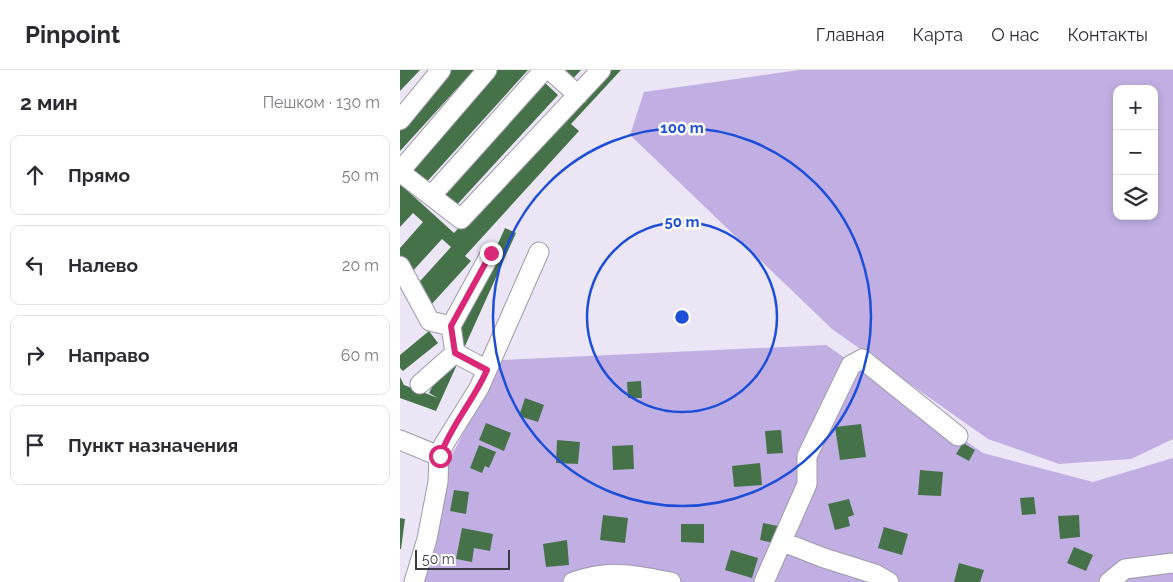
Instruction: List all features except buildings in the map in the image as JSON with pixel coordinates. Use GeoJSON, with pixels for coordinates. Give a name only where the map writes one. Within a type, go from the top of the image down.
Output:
{"type":"FeatureCollection","features":[{"type":"Feature","properties":{"kind":"street"},"geometry":{"type":"LineString","coordinates":[[400,120],[441,70]]}},
{"type":"Feature","properties":{"kind":"street"},"geometry":{"type":"LineString","coordinates":[[488,70],[400,172],[461,219],[601,70]]}},
{"type":"Feature","properties":{"kind":"street"},"geometry":{"type":"LineString","coordinates":[[431,196],[544,70]]}},
{"type":"Feature","properties":{"kind":"street"},"geometry":{"type":"LineString","coordinates":[[550,70],[578,95]]}},
{"type":"Feature","properties":{"kind":"street"},"geometry":{"type":"LineString","coordinates":[[414,582],[436,492],[440,456],[444,444],[479,388],[539,252]]}},
{"type":"Feature","properties":{"kind":"street"},"geometry":{"type":"LineString","coordinates":[[455,353],[451,326],[491,253]]}},
{"type":"Feature","properties":{"kind":"street"},"geometry":{"type":"LineString","coordinates":[[400,266],[430,321],[451,326]]}},
{"type":"Feature","properties":{"kind":"street"},"geometry":{"type":"LineString","coordinates":[[455,353],[487,370]]}},
{"type":"Feature","properties":{"kind":"street"},"geometry":{"type":"LineString","coordinates":[[420,384],[455,353]]}},
{"type":"Feature","properties":{"kind":"street"},"geometry":{"type":"LineString","coordinates":[[764,582],[807,484],[807,456],[851,366],[862,359],[958,436]]}},
{"type":"Feature","properties":{"kind":"street"},"geometry":{"type":"LineString","coordinates":[[400,440],[440,456]]}},
{"type":"Feature","properties":{"kind":"street"},"geometry":{"type":"LineString","coordinates":[[783,542],[824,558],[875,574],[889,582]]}},
{"type":"Feature","properties":{"kind":"street"},"geometry":{"type":"LineString","coordinates":[[1110,582],[1125,569],[1173,563]]}},
{"type":"Feature","properties":{"kind":"street"},"geometry":{"type":"LineString","coordinates":[[573,582],[597,574],[626,574],[671,582]]}},
{"type":"Feature","properties":{"kind":"shaded area"},"geometry":{"type":"Polygon","coordinates":[[[799,70],[1173,70],[1173,439],[1131,459],[1059,464],[988,439],[832,329],[630,135],[644,92],[799,70]]]}},
{"type":"Feature","properties":{"kind":"shaded area"},"geometry":{"type":"Polygon","coordinates":[[[826,345],[983,453],[1093,482],[1173,458],[1173,582],[423,582],[445,468],[502,360],[826,345]]]}},
{"type":"Feature","properties":{"kind":"route"},"geometry":{"type":"LineString","coordinates":[[440,456],[444,444],[479,388],[487,370],[455,353],[451,326],[491,253]]}}]}
